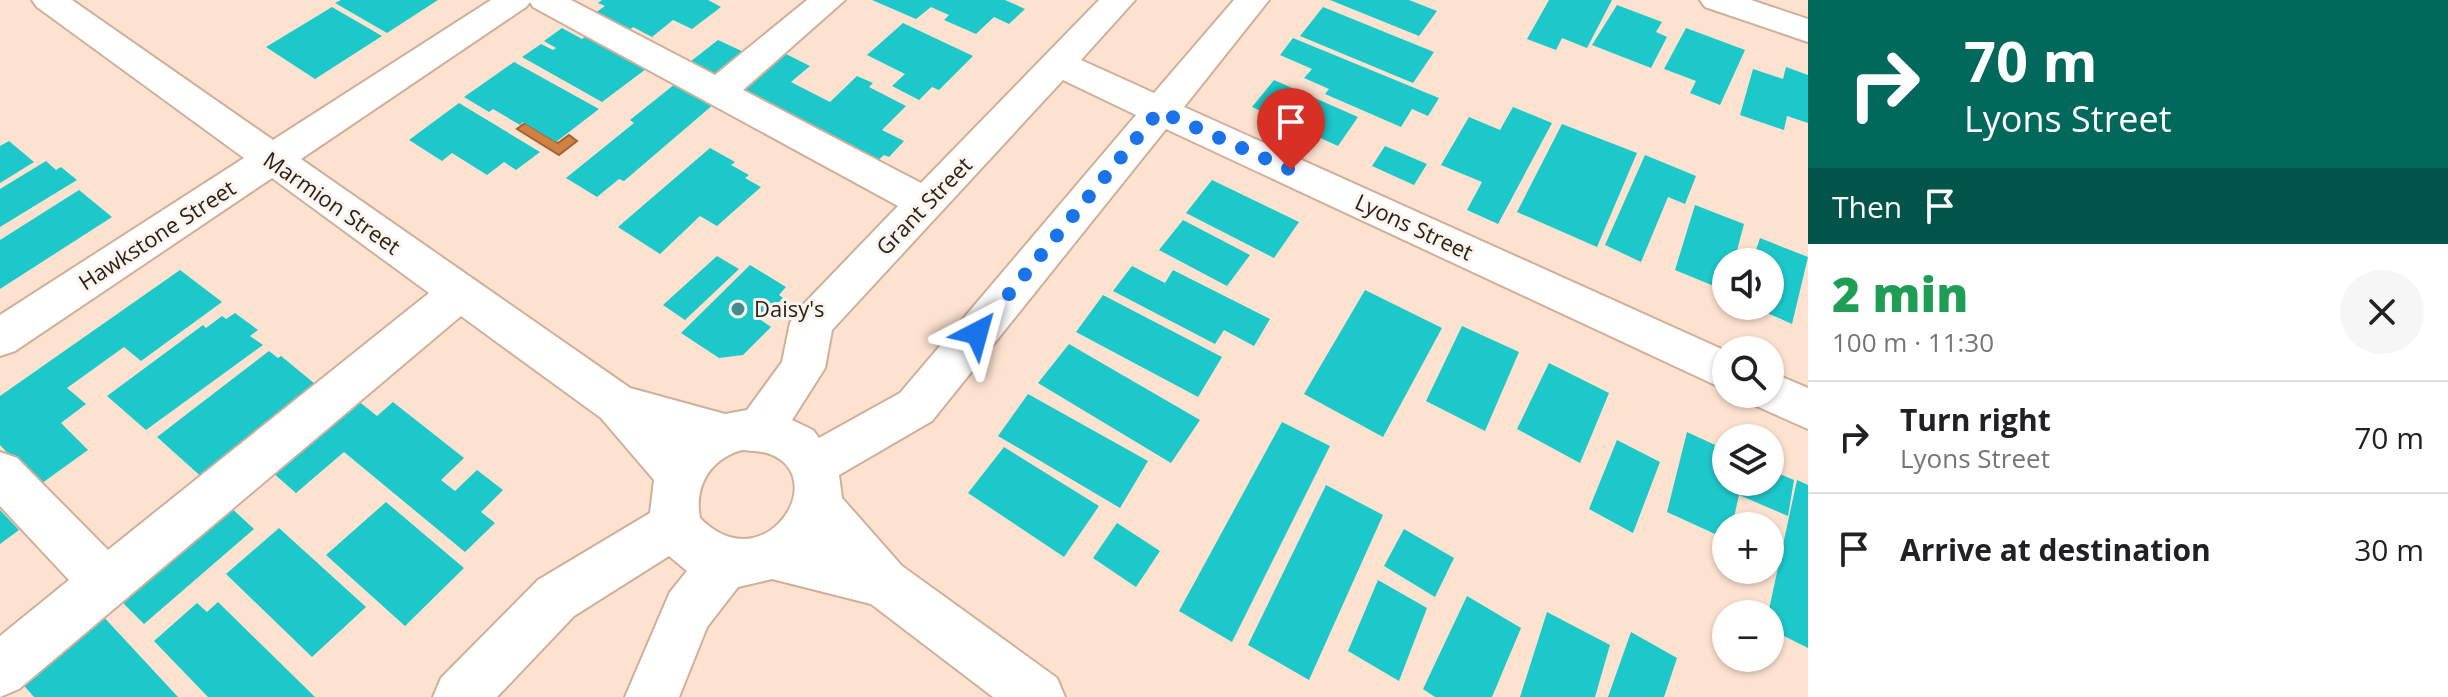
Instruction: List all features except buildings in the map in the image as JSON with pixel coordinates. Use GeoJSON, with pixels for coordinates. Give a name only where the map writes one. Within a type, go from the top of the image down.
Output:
{"type":"FeatureCollection","features":[{"type":"Feature","properties":{"kind":"street","name":"Marmion Street"},"geometry":{"type":"LineString","coordinates":[[49,0],[617,404],[742,432]]}},
{"type":"Feature","properties":{"kind":"street","name":"Hawkstone Street"},"geometry":{"type":"LineString","coordinates":[[0,338],[514,0]]}},
{"type":"Feature","properties":{"kind":"street"},"geometry":{"type":"LineString","coordinates":[[545,0],[926,203]]}},
{"type":"Feature","properties":{"kind":"street"},"geometry":{"type":"LineString","coordinates":[[718,92],[828,0]]}},
{"type":"Feature","properties":{"kind":"street","name":"Grant Street"},"geometry":{"type":"LineString","coordinates":[[742,432],[803,368],[812,323],[1118,0]]}},
{"type":"Feature","properties":{"kind":"street"},"geometry":{"type":"LineString","coordinates":[[678,500],[696,548],[725,563],[750,563],[775,556],[795,543],[809,526],[816,486],[916,407],[1252,0]]}},
{"type":"Feature","properties":{"kind":"street"},"geometry":{"type":"LineString","coordinates":[[1717,0],[1808,31]]}},
{"type":"Feature","properties":{"kind":"street","name":"Lyons Street"},"geometry":{"type":"LineString","coordinates":[[1058,64],[1712,365]]}},
{"type":"Feature","properties":{"kind":"street"},"geometry":{"type":"LineString","coordinates":[[0,670],[459,293]]}},
{"type":"Feature","properties":{"kind":"street"},"geometry":{"type":"LineString","coordinates":[[1784,398],[1808,409]]}},
{"type":"Feature","properties":{"kind":"street","name":"Marmion Street"},"geometry":{"type":"LineString","coordinates":[[617,404],[678,500]]}},
{"type":"Feature","properties":{"kind":"street"},"geometry":{"type":"LineString","coordinates":[[460,697],[556,598],[678,500],[698,451],[742,432],[782,435],[801,447],[816,486],[884,583],[1038,697]]}},
{"type":"Feature","properties":{"kind":"street"},"geometry":{"type":"LineString","coordinates":[[0,473],[106,583]]}},
{"type":"Feature","properties":{"kind":"street"},"geometry":{"type":"LineString","coordinates":[[775,556],[884,583]]}},
{"type":"Feature","properties":{"kind":"street"},"geometry":{"type":"LineString","coordinates":[[652,697],[688,610],[725,563]]}},
{"type":"Feature","properties":{"kind":"shaded area"},"geometry":{"type":"Polygon","coordinates":[[[525,123],[558,143],[569,135],[577,141],[559,155],[517,129],[525,123]]]}},
{"type":"Feature","properties":{"kind":"place","name":"Daisy's"},"geometry":{"type":"Point","coordinates":[738,309]}},
{"type":"Feature","properties":{"kind":"route"},"geometry":{"type":"LineString","coordinates":[[977,333],[1159,111],[1291,170]]}}]}
